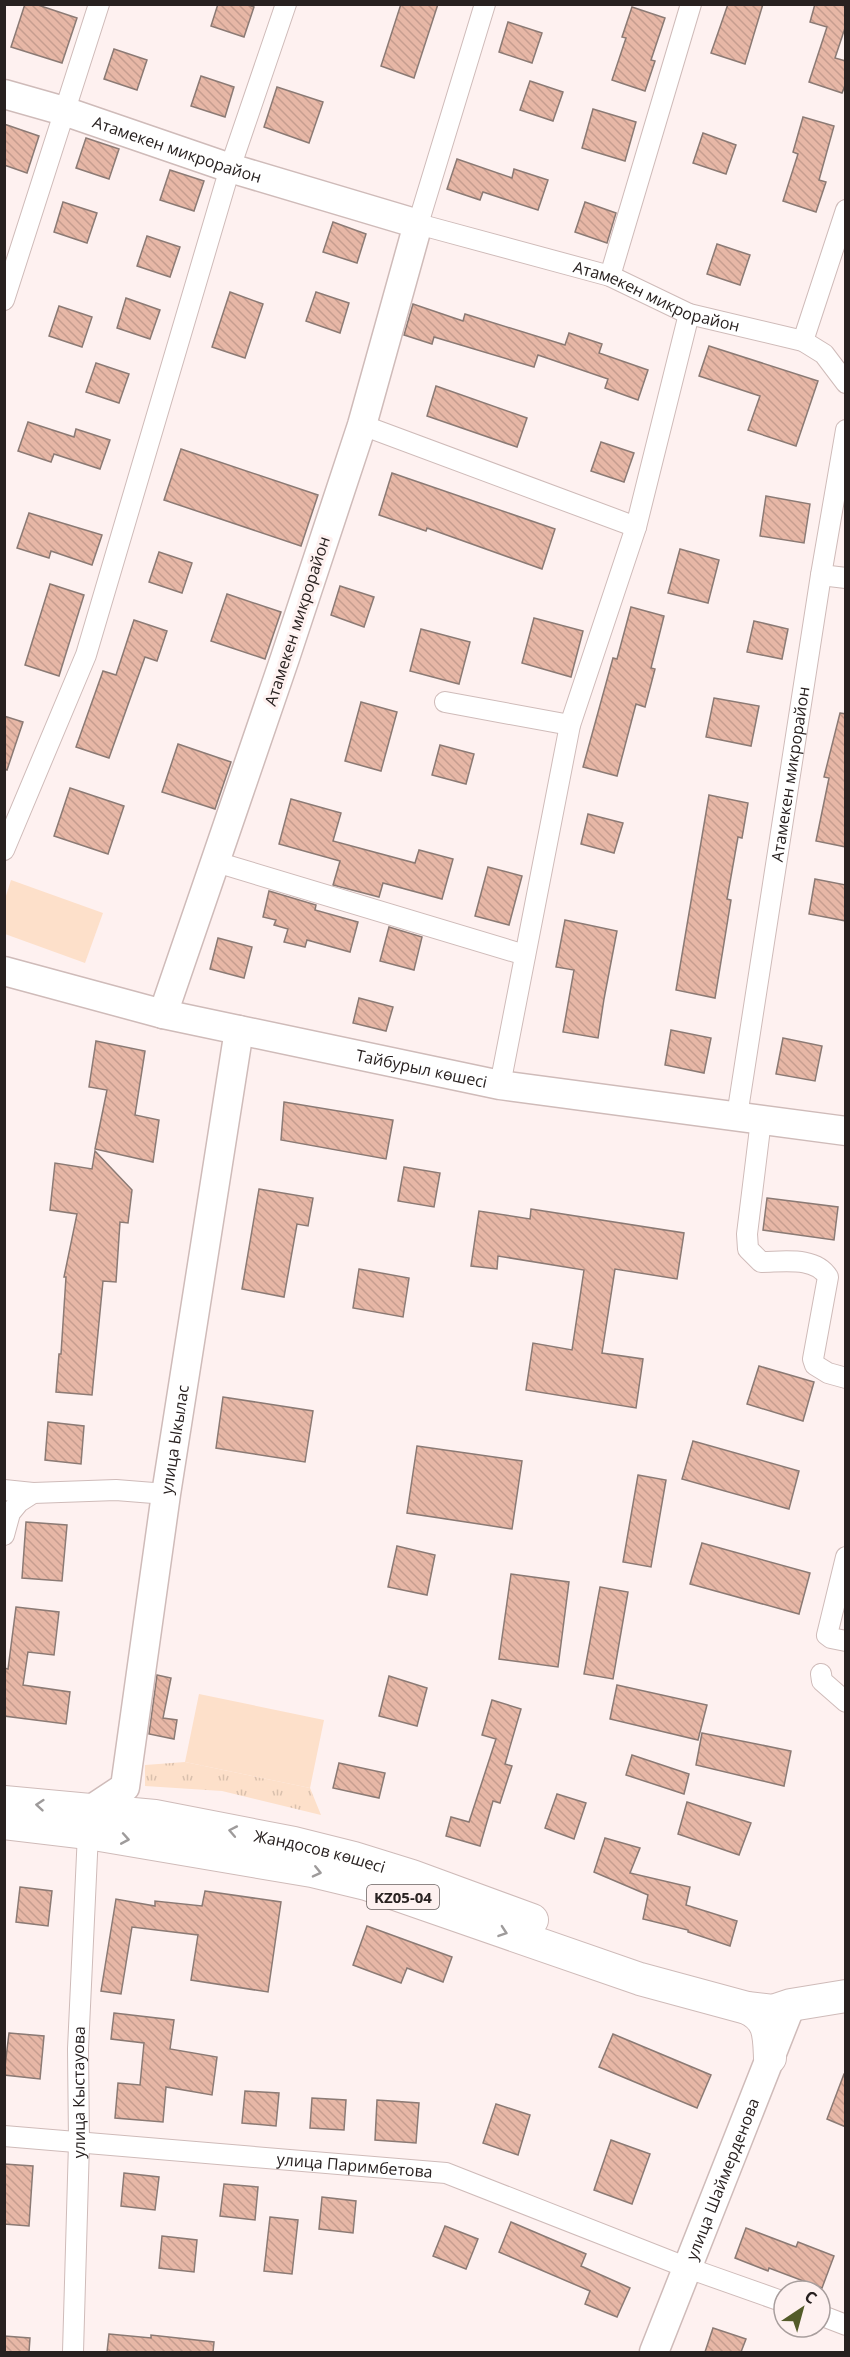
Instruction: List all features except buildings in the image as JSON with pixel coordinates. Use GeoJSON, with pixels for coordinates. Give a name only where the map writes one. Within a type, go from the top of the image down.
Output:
{"type":"FeatureCollection","features":[{"type":"Feature","properties":{"kind":"main road","name":"Жандосов көшесі"},"geometry":{"type":"LineString","coordinates":[[4,1802],[366,1884],[640,1980],[747,2008],[772,2011],[846,1996]]}},
{"type":"Feature","properties":{"kind":"main road","name":"Жандосов көшесі"},"geometry":{"type":"LineString","coordinates":[[4,1823],[167,1819],[294,1843],[412,1876],[693,1976],[772,1993],[791,2006]]}},
{"type":"Feature","properties":{"kind":"main road"},"geometry":{"type":"LineString","coordinates":[[747,2008],[759,2014],[768,2031],[770,2058]]}},
{"type":"Feature","properties":{"kind":"street"},"geometry":{"type":"LineString","coordinates":[[4,300],[99,4]]}},
{"type":"Feature","properties":{"kind":"street"},"geometry":{"type":"LineString","coordinates":[[4,849],[86,655],[230,168],[286,4]]}},
{"type":"Feature","properties":{"kind":"street","name":"Атамекен микрорайон"},"geometry":{"type":"LineString","coordinates":[[164,1014],[362,426],[418,224],[485,4]]}},
{"type":"Feature","properties":{"kind":"street"},"geometry":{"type":"LineString","coordinates":[[610,276],[691,4]]}},
{"type":"Feature","properties":{"kind":"street","name":"Атамекен микрорайон"},"geometry":{"type":"LineString","coordinates":[[4,94],[64,111],[230,168],[418,224],[610,276],[689,314],[803,341],[824,354],[846,383]]}},
{"type":"Feature","properties":{"kind":"street"},"geometry":{"type":"LineString","coordinates":[[803,341],[845,212]]}},
{"type":"Feature","properties":{"kind":"street"},"geometry":{"type":"LineString","coordinates":[[500,1085],[570,724],[636,527],[689,314]]}},
{"type":"Feature","properties":{"kind":"street"},"geometry":{"type":"LineString","coordinates":[[362,426],[636,527]]}},
{"type":"Feature","properties":{"kind":"street","name":"Атамекен микрорайон"},"geometry":{"type":"LineString","coordinates":[[846,430],[821,575],[749,1118],[747,1234],[748,1249],[761,1262],[813,1264],[822,1268],[828,1277],[813,1359],[815,1365],[828,1373],[846,1378]]}},
{"type":"Feature","properties":{"kind":"street"},"geometry":{"type":"LineString","coordinates":[[821,575],[846,578]]}},
{"type":"Feature","properties":{"kind":"street"},"geometry":{"type":"LineString","coordinates":[[445,702],[570,724]]}},
{"type":"Feature","properties":{"kind":"street"},"geometry":{"type":"LineString","coordinates":[[216,862],[525,955]]}},
{"type":"Feature","properties":{"kind":"street","name":"Тайбурыл көшесі"},"geometry":{"type":"LineString","coordinates":[[4,971],[164,1014],[500,1085],[846,1131]]}},
{"type":"Feature","properties":{"kind":"street","name":"улица Ыкылас"},"geometry":{"type":"LineString","coordinates":[[90,1821],[126,1787],[166,1494],[239,1030]]}},
{"type":"Feature","properties":{"kind":"street"},"geometry":{"type":"LineString","coordinates":[[4,1490],[33,1493],[116,1490],[166,1494]]}},
{"type":"Feature","properties":{"kind":"street"},"geometry":{"type":"LineString","coordinates":[[4,1535],[10,1513],[19,1502],[33,1493]]}},
{"type":"Feature","properties":{"kind":"street"},"geometry":{"type":"LineString","coordinates":[[846,1557],[827,1635],[846,1641]]}},
{"type":"Feature","properties":{"kind":"street"},"geometry":{"type":"LineString","coordinates":[[821,1674],[822,1681],[846,1702]]}},
{"type":"Feature","properties":{"kind":"street","name":"улица Кыстауова"},"geometry":{"type":"LineString","coordinates":[[73,2352],[79,2143],[78,2049],[90,1821]]}},
{"type":"Feature","properties":{"kind":"street","name":"улица Шаймерденова"},"geometry":{"type":"LineString","coordinates":[[654,2352],[791,2006]]}},
{"type":"Feature","properties":{"kind":"street","name":"улица Паримбетова"},"geometry":{"type":"LineString","coordinates":[[4,2136],[446,2173],[688,2268],[772,2298]]}},
{"type":"Feature","properties":{"kind":"green space"},"geometry":{"type":"Polygon","coordinates":[[[11,880],[103,913],[85,963],[5,934],[5,899],[11,880]]]}},
{"type":"Feature","properties":{"kind":"green space"},"geometry":{"type":"Polygon","coordinates":[[[199,1694],[324,1720],[310,1788],[185,1762],[199,1694]]]}},
{"type":"Feature","properties":{"kind":"green space"},"geometry":{"type":"Polygon","coordinates":[[[185,1762],[310,1788],[321,1815],[222,1791],[145,1786],[145,1765],[185,1762]]]}}]}
